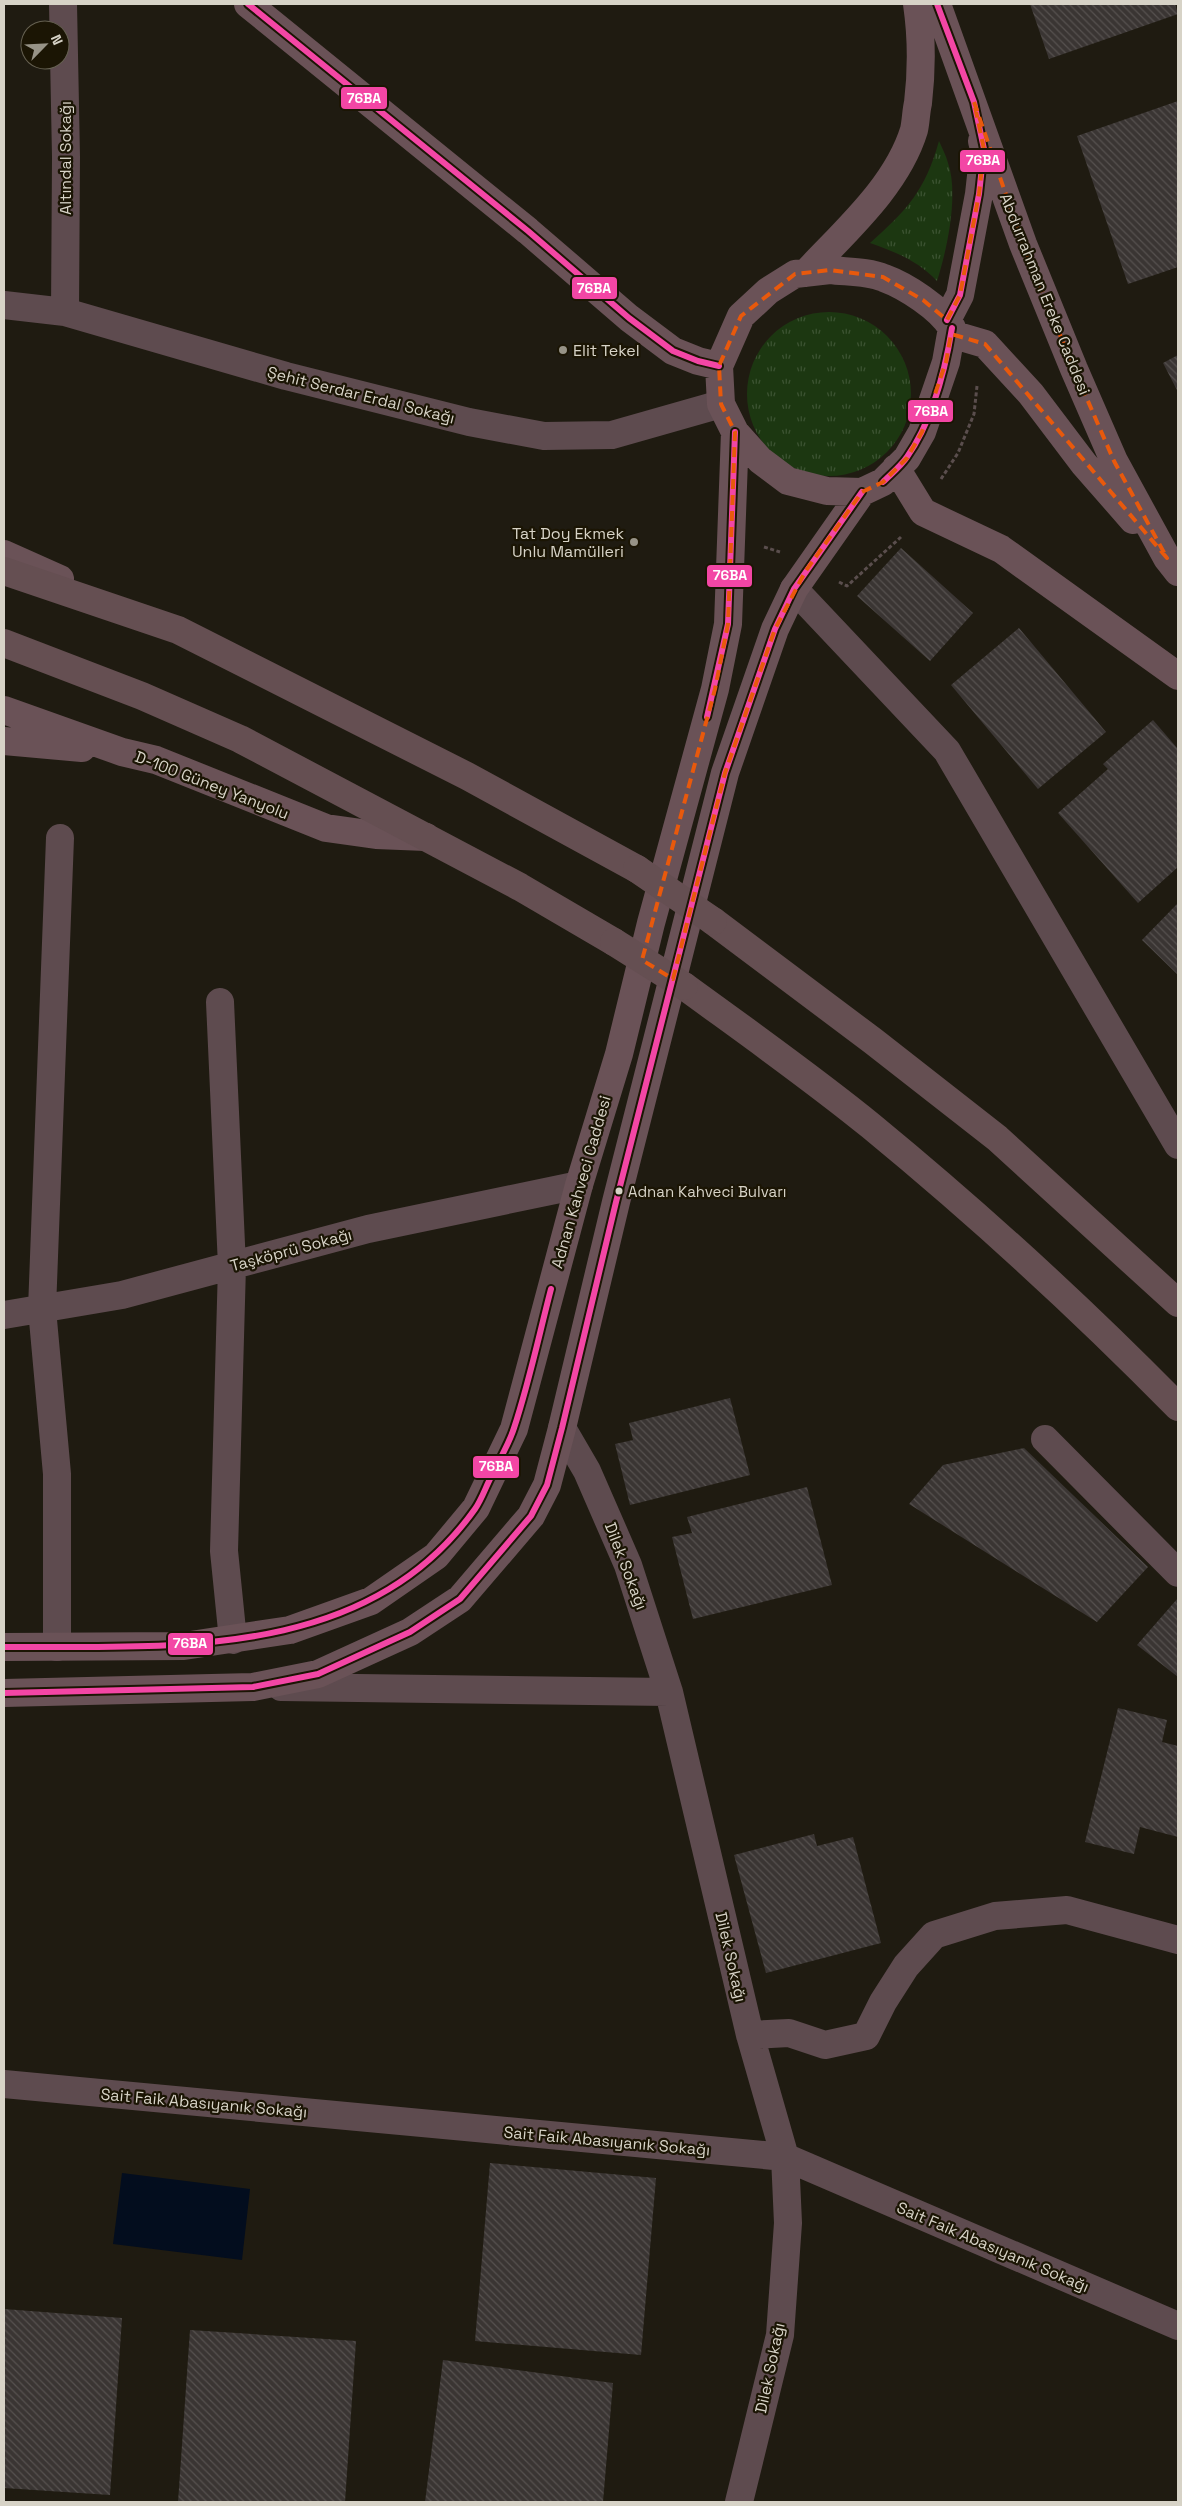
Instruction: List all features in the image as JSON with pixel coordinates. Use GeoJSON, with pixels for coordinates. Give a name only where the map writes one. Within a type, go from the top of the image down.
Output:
{"type":"FeatureCollection","features":[{"type":"Feature","properties":{"kind":"highway"},"geometry":{"type":"LineString","coordinates":[[4,571],[178,630],[467,776],[637,869],[713,921],[873,1041],[997,1138],[1127,1254],[1178,1303]]}},
{"type":"Feature","properties":{"kind":"highway"},"geometry":{"type":"LineString","coordinates":[[4,643],[142,696],[240,739],[520,887],[684,986],[774,1051],[871,1126],[986,1225],[1130,1358],[1178,1406]]}},
{"type":"Feature","properties":{"kind":"main road"},"geometry":{"type":"LineString","coordinates":[[248,4],[521,224],[629,318],[673,351],[698,361],[719,366]]}},
{"type":"Feature","properties":{"kind":"main road"},"geometry":{"type":"LineString","coordinates":[[806,272],[852,224],[884,185],[901,159],[914,129],[921,74],[922,33],[916,4]]}},
{"type":"Feature","properties":{"kind":"main road","name":"Abdurrahman Ereke Caddesi"},"geometry":{"type":"LineString","coordinates":[[937,4],[974,102],[1023,244],[1078,378],[1114,461],[1173,565]]}},
{"type":"Feature","properties":{"kind":"main road"},"geometry":{"type":"LineString","coordinates":[[974,102],[984,149],[979,194],[960,295],[949,327],[946,362],[922,432],[907,458],[883,482],[862,492],[827,491],[788,482],[760,460],[735,432],[721,404],[719,366],[741,316],[775,287],[795,274],[806,272],[830,270],[883,277],[923,300],[949,327],[985,344],[1036,400],[1084,464],[1173,565]]}},
{"type":"Feature","properties":{"kind":"main road","name":"Adnan Kahveci Caddesi"},"geometry":{"type":"LineString","coordinates":[[4,1647],[184,1646],[290,1630],[371,1601],[436,1556],[476,1508],[514,1429],[579,1185],[618,1054],[716,680],[728,624],[735,432]]}},
{"type":"Feature","properties":{"kind":"main road"},"geometry":{"type":"LineString","coordinates":[[896,468],[923,512],[1002,549],[1178,676]]}},
{"type":"Feature","properties":{"kind":"main road"},"geometry":{"type":"LineString","coordinates":[[4,1693],[253,1687],[318,1674],[410,1632],[460,1599],[531,1516],[547,1485],[562,1428],[616,1202],[725,773],[774,628],[794,589],[862,492]]}},
{"type":"Feature","properties":{"kind":"main road"},"geometry":{"type":"LineString","coordinates":[[4,554],[178,630]]}},
{"type":"Feature","properties":{"kind":"main road","name":"D-100 Güney Yanyolu"},"geometry":{"type":"LineString","coordinates":[[4,710],[122,752],[156,760],[326,828],[376,835],[426,837]]}},
{"type":"Feature","properties":{"kind":"main road"},"geometry":{"type":"LineString","coordinates":[[4,741],[122,752]]}},
{"type":"Feature","properties":{"kind":"street","name":"Altındal Sokağı"},"geometry":{"type":"LineString","coordinates":[[63,4],[66,157],[65,312]]}},
{"type":"Feature","properties":{"kind":"street","name":"Şehit Serdar Erdal Sokağı"},"geometry":{"type":"LineString","coordinates":[[4,305],[65,312],[296,379],[469,422],[544,436],[612,435],[721,404]]}},
{"type":"Feature","properties":{"kind":"street"},"geometry":{"type":"LineString","coordinates":[[794,589],[947,750],[1178,1145]]}},
{"type":"Feature","properties":{"kind":"street"},"geometry":{"type":"LineString","coordinates":[[58,1647],[57,1474],[42,1309],[60,838]]}},
{"type":"Feature","properties":{"kind":"street"},"geometry":{"type":"LineString","coordinates":[[220,1002],[232,1266],[224,1550],[233,1640]]}},
{"type":"Feature","properties":{"kind":"street","name":"Taşköprü Sokağı"},"geometry":{"type":"LineString","coordinates":[[4,1315],[122,1295],[368,1229],[579,1185]]}},
{"type":"Feature","properties":{"kind":"street","name":"Dilek Sokağı"},"geometry":{"type":"LineString","coordinates":[[562,1428],[587,1470],[628,1565],[669,1692],[750,2035],[785,2158],[788,2223],[780,2335],[739,2502]]}},
{"type":"Feature","properties":{"kind":"street"},"geometry":{"type":"LineString","coordinates":[[1045,1439],[1178,1573]]}},
{"type":"Feature","properties":{"kind":"street"},"geometry":{"type":"LineString","coordinates":[[253,1687],[669,1692]]}},
{"type":"Feature","properties":{"kind":"street"},"geometry":{"type":"LineString","coordinates":[[750,2035],[789,2033],[825,2045],[866,2036],[883,2002],[906,1966],[934,1935],[995,1916],[1067,1910],[1178,1940]]}},
{"type":"Feature","properties":{"kind":"street","name":"Sait Faik Abasıyanık Sokağı"},"geometry":{"type":"LineString","coordinates":[[4,2084],[785,2158],[1178,2326]]}},
{"type":"Feature","properties":{"kind":"highlighted area"},"geometry":{"type":"Polygon","coordinates":[[[974,102],[1023,244],[1074,369],[1114,461],[1167,558],[985,344],[951,334],[946,362],[922,432],[907,458],[883,482],[862,492],[805,572],[775,629],[725,773],[673,979],[642,960],[715,689],[728,624],[735,432],[721,404],[719,366],[741,316],[795,274],[830,270],[883,277],[923,300],[947,320],[960,295],[979,194],[984,149],[974,102]]]}},
{"type":"Feature","properties":{"kind":"green space"},"geometry":{"type":"Polygon","coordinates":[[[939,141],[951,176],[952,206],[948,238],[937,281],[922,268],[906,258],[870,243],[894,220],[921,187],[934,158],[939,141]]]}},
{"type":"Feature","properties":{"kind":"green space"},"geometry":{"type":"Polygon","coordinates":[[[829,312],[853,316],[874,326],[887,336],[897,349],[907,370],[911,394],[907,418],[897,439],[887,452],[874,462],[853,472],[829,476],[805,472],[784,462],[771,452],[761,439],[751,418],[747,394],[751,370],[761,349],[771,336],[784,326],[805,316],[829,312]]]}},
{"type":"Feature","properties":{"kind":"water"},"geometry":{"type":"Polygon","coordinates":[[[122,2173],[250,2189],[242,2260],[113,2244],[122,2173]]]}},
{"type":"Feature","properties":{"kind":"building"},"geometry":{"type":"Polygon","coordinates":[[[1030,4],[1175,4],[1178,14],[1049,59],[1030,4]]]}},
{"type":"Feature","properties":{"kind":"building"},"geometry":{"type":"Polygon","coordinates":[[[1178,101],[1178,267],[1128,284],[1077,136],[1178,101]]]}},
{"type":"Feature","properties":{"kind":"building"},"geometry":{"type":"Polygon","coordinates":[[[1178,355],[1178,392],[1163,363],[1178,355]]]}},
{"type":"Feature","properties":{"kind":"building"},"geometry":{"type":"Polygon","coordinates":[[[901,548],[973,613],[930,661],[857,596],[901,548]]]}},
{"type":"Feature","properties":{"kind":"building"},"geometry":{"type":"Polygon","coordinates":[[[1019,628],[1106,732],[1038,789],[951,685],[1019,628]]]}},
{"type":"Feature","properties":{"kind":"building"},"geometry":{"type":"Polygon","coordinates":[[[1153,720],[1178,749],[1178,867],[1138,903],[1058,813],[1108,769],[1103,764],[1153,720]]]}},
{"type":"Feature","properties":{"kind":"building"},"geometry":{"type":"Polygon","coordinates":[[[1178,903],[1178,975],[1142,940],[1178,903]]]}},
{"type":"Feature","properties":{"kind":"building"},"geometry":{"type":"Polygon","coordinates":[[[730,1398],[750,1475],[630,1505],[615,1444],[633,1440],[629,1423],[730,1398]]]}},
{"type":"Feature","properties":{"kind":"building"},"geometry":{"type":"Polygon","coordinates":[[[1024,1448],[1148,1567],[1097,1622],[909,1504],[943,1465],[1024,1448]]]}},
{"type":"Feature","properties":{"kind":"building"},"geometry":{"type":"Polygon","coordinates":[[[807,1487],[832,1585],[693,1619],[672,1537],[692,1533],[687,1517],[807,1487]]]}},
{"type":"Feature","properties":{"kind":"building"},"geometry":{"type":"Polygon","coordinates":[[[1178,1598],[1178,1677],[1137,1645],[1178,1598]]]}},
{"type":"Feature","properties":{"kind":"building"},"geometry":{"type":"Polygon","coordinates":[[[1118,1708],[1167,1720],[1162,1742],[1178,1746],[1178,1837],[1140,1827],[1134,1854],[1085,1842],[1118,1708]]]}},
{"type":"Feature","properties":{"kind":"building"},"geometry":{"type":"Polygon","coordinates":[[[814,1834],[817,1846],[853,1837],[881,1943],[766,1973],[734,1855],[814,1834]]]}},
{"type":"Feature","properties":{"kind":"building"},"geometry":{"type":"Polygon","coordinates":[[[490,2163],[656,2178],[641,2355],[475,2341],[490,2163]]]}},
{"type":"Feature","properties":{"kind":"building"},"geometry":{"type":"Polygon","coordinates":[[[4,2309],[122,2318],[110,2495],[4,2488],[4,2309]]]}},
{"type":"Feature","properties":{"kind":"building"},"geometry":{"type":"Polygon","coordinates":[[[190,2330],[356,2341],[345,2502],[178,2502],[190,2330]]]}},
{"type":"Feature","properties":{"kind":"building"},"geometry":{"type":"Polygon","coordinates":[[[443,2360],[613,2383],[603,2502],[425,2502],[443,2360]]]}},
{"type":"Feature","properties":{"kind":"transit line","name":"76BA"},"geometry":{"type":"LineString","coordinates":[[248,4],[528,231],[629,318],[673,351],[698,361],[719,366]]}},
{"type":"Feature","properties":{"kind":"transit line","name":"76BA"},"geometry":{"type":"LineString","coordinates":[[937,4],[974,102],[984,149],[979,194],[960,295],[947,320]]}},
{"type":"Feature","properties":{"kind":"transit line","name":"76BA"},"geometry":{"type":"LineString","coordinates":[[883,482],[905,460],[924,427],[942,378],[952,328]]}},
{"type":"Feature","properties":{"kind":"transit line","name":"76BA"},"geometry":{"type":"LineString","coordinates":[[707,717],[728,624],[735,432]]}},
{"type":"Feature","properties":{"kind":"transit line","name":"76BA"},"geometry":{"type":"LineString","coordinates":[[4,1693],[253,1687],[318,1674],[410,1632],[460,1599],[531,1516],[547,1485],[562,1428],[616,1202],[725,773],[775,629],[794,589],[862,492]]}},
{"type":"Feature","properties":{"kind":"transit line","name":"76BA"},"geometry":{"type":"LineString","coordinates":[[4,1647],[132,1647],[197,1643],[261,1635],[322,1620],[379,1595],[430,1559],[475,1509],[507,1446],[514,1428],[551,1289]]}},
{"type":"Feature","properties":{"kind":"place","name":"Elit Tekel"},"geometry":{"type":"Point","coordinates":[563,350]}},
{"type":"Feature","properties":{"kind":"place","name":"Tat Doy Ekmek Unlu Mamülleri"},"geometry":{"type":"Point","coordinates":[634,542]}},
{"type":"Feature","properties":{"kind":"place","name":"Adnan Kahveci Bulvarı"},"geometry":{"type":"Point","coordinates":[619,1191]}}]}
